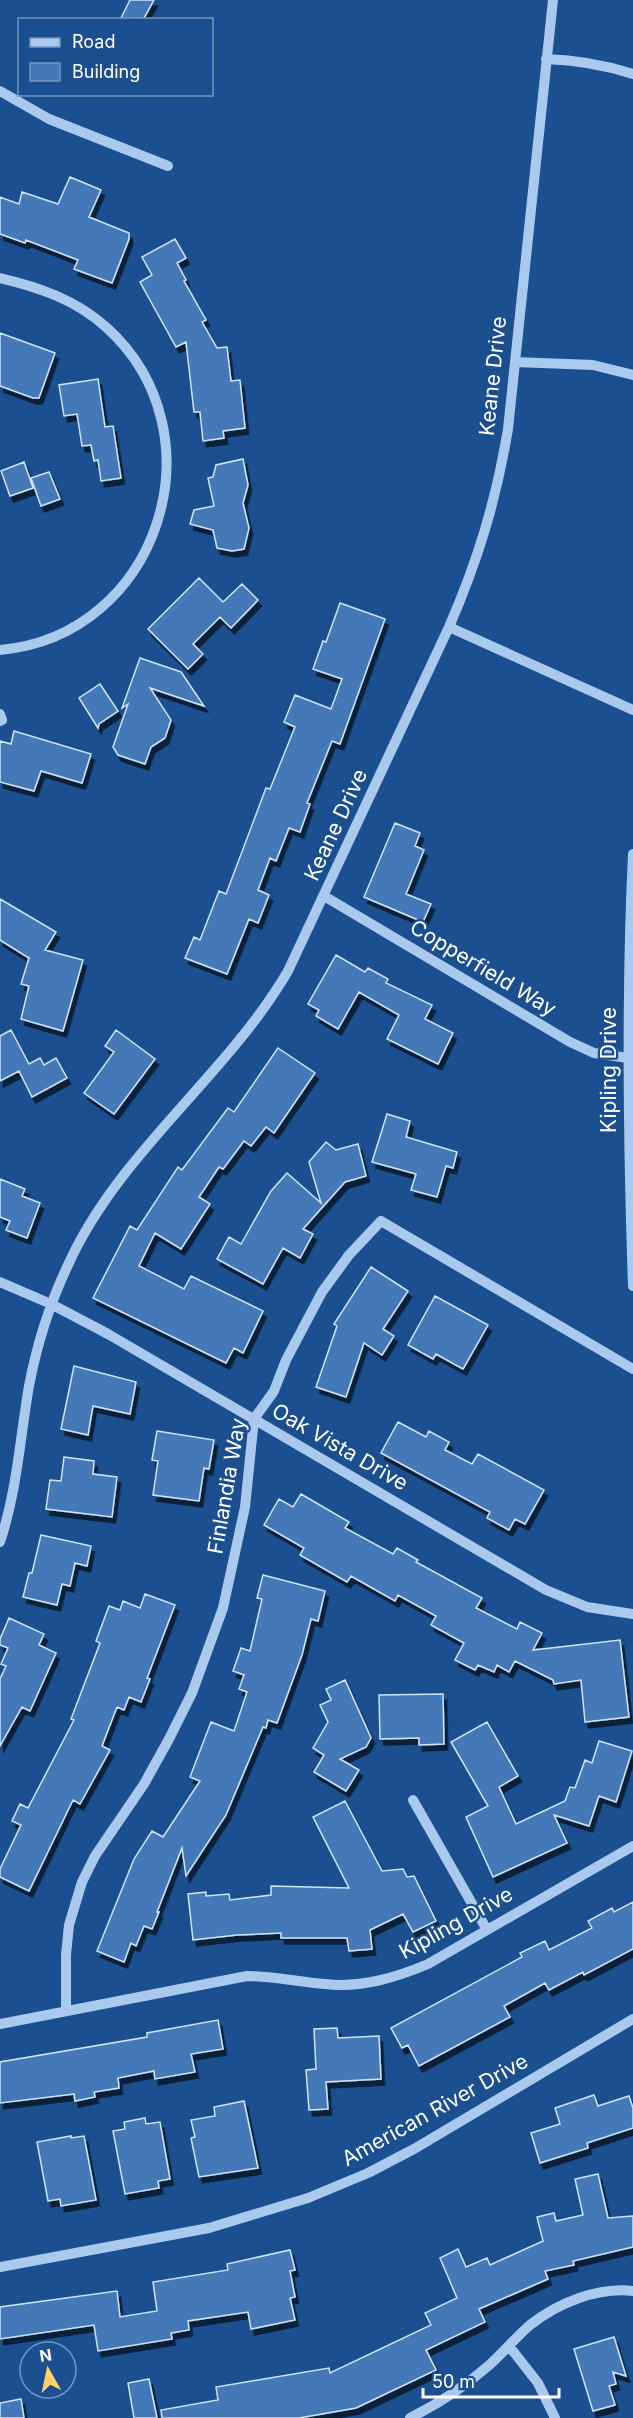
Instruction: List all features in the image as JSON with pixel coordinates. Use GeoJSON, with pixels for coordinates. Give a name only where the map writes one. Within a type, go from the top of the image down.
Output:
{"type":"FeatureCollection","features":[{"type":"Feature","properties":{"kind":"street","name":"Keane Drive"},"geometry":{"type":"LineString","coordinates":[[0,1542],[16,1484],[30,1385],[40,1338],[51,1305],[78,1244],[109,1194],[258,1017],[279,987],[324,896],[474,569],[497,488],[508,429],[553,0]]}},
{"type":"Feature","properties":{"kind":"street"},"geometry":{"type":"LineString","coordinates":[[546,59],[573,60],[612,67],[633,74]]}},
{"type":"Feature","properties":{"kind":"street"},"geometry":{"type":"LineString","coordinates":[[0,91],[49,119],[168,166]]}},
{"type":"Feature","properties":{"kind":"street"},"geometry":{"type":"LineString","coordinates":[[0,278],[28,284],[64,298],[87,311],[125,346],[152,390],[166,441],[167,466],[165,493],[154,534],[138,565],[123,586],[105,605],[84,621],[61,633],[37,643],[0,650]]}},
{"type":"Feature","properties":{"kind":"street"},"geometry":{"type":"LineString","coordinates":[[515,362],[593,365],[633,375]]}},
{"type":"Feature","properties":{"kind":"street"},"geometry":{"type":"LineString","coordinates":[[449,627],[633,710]]}},
{"type":"Feature","properties":{"kind":"street"},"geometry":{"type":"LineString","coordinates":[[0,714],[2,720],[0,722]]}},
{"type":"Feature","properties":{"kind":"street","name":"Kipling Drive"},"geometry":{"type":"LineString","coordinates":[[633,854],[629,941],[628,1058],[628,1158],[633,1286]]}},
{"type":"Feature","properties":{"kind":"street","name":"Copperfield Way"},"geometry":{"type":"LineString","coordinates":[[324,896],[570,1042],[594,1053],[628,1058]]}},
{"type":"Feature","properties":{"kind":"street","name":"Finlandia Way"},"geometry":{"type":"LineString","coordinates":[[66,2011],[68,1935],[82,1882],[95,1856],[144,1784],[169,1739],[192,1693],[223,1608],[245,1507],[254,1419],[274,1391],[286,1360],[322,1292],[349,1255],[381,1221],[633,1369]]}},
{"type":"Feature","properties":{"kind":"street","name":"Oak Vista Drive"},"geometry":{"type":"LineString","coordinates":[[0,1282],[108,1334],[546,1590],[587,1607],[633,1614]]}},
{"type":"Feature","properties":{"kind":"street"},"geometry":{"type":"LineString","coordinates":[[413,1800],[487,1930]]}},
{"type":"Feature","properties":{"kind":"street","name":"Kipling Drive"},"geometry":{"type":"LineString","coordinates":[[0,2024],[247,1976],[273,1976],[326,1985],[378,1982],[428,1964],[633,1846]]}},
{"type":"Feature","properties":{"kind":"street","name":"American River Drive"},"geometry":{"type":"LineString","coordinates":[[0,2267],[208,2228],[259,2215],[308,2198],[368,2173],[414,2149],[633,2019]]}},
{"type":"Feature","properties":{"kind":"street"},"geometry":{"type":"LineString","coordinates":[[410,2418],[456,2391],[544,2316],[576,2299],[602,2293],[633,2291]]}},
{"type":"Feature","properties":{"kind":"street"},"geometry":{"type":"LineString","coordinates":[[509,2346],[538,2383],[555,2418]]}},
{"type":"Feature","properties":{"kind":"building"},"geometry":{"type":"Polygon","coordinates":[[[130,0],[154,0],[144,18],[121,18],[130,0]]]}},
{"type":"Feature","properties":{"kind":"building"},"geometry":{"type":"Polygon","coordinates":[[[70,177],[101,190],[89,217],[129,233],[129,239],[112,283],[74,269],[78,260],[26,240],[25,243],[0,234],[0,197],[19,204],[22,192],[58,204],[70,177]]]}},
{"type":"Feature","properties":{"kind":"building"},"geometry":{"type":"Polygon","coordinates":[[[175,239],[186,258],[177,263],[186,280],[184,281],[206,320],[202,322],[217,348],[227,347],[231,381],[240,380],[245,428],[223,431],[224,438],[203,441],[200,412],[194,412],[186,342],[176,347],[140,282],[152,275],[142,257],[175,239]]]}},
{"type":"Feature","properties":{"kind":"building"},"geometry":{"type":"Polygon","coordinates":[[[0,333],[55,353],[39,398],[0,386],[0,333]]]}},
{"type":"Feature","properties":{"kind":"building"},"geometry":{"type":"Polygon","coordinates":[[[98,379],[105,427],[113,426],[121,478],[101,481],[98,460],[94,461],[91,445],[82,446],[77,414],[64,416],[59,385],[98,379]]]}},
{"type":"Feature","properties":{"kind":"building"},"geometry":{"type":"Polygon","coordinates":[[[243,459],[248,485],[243,503],[249,528],[244,549],[232,551],[217,548],[213,530],[190,524],[194,510],[214,506],[208,478],[213,477],[216,465],[243,459]]]}},
{"type":"Feature","properties":{"kind":"building"},"geometry":{"type":"Polygon","coordinates":[[[24,462],[33,488],[10,496],[1,471],[24,462]]]}},
{"type":"Feature","properties":{"kind":"building"},"geometry":{"type":"Polygon","coordinates":[[[49,472],[60,499],[41,506],[31,478],[49,472]]]}},
{"type":"Feature","properties":{"kind":"building"},"geometry":{"type":"Polygon","coordinates":[[[199,578],[223,602],[242,584],[258,600],[231,628],[220,617],[193,644],[203,654],[188,669],[148,629],[199,578]]]}},
{"type":"Feature","properties":{"kind":"building"},"geometry":{"type":"Polygon","coordinates":[[[340,603],[385,619],[340,744],[332,741],[307,803],[310,804],[300,832],[289,828],[276,861],[270,858],[258,890],[269,895],[258,923],[249,919],[227,974],[185,958],[194,937],[200,940],[219,891],[226,894],[266,788],[270,789],[295,727],[284,722],[295,695],[331,709],[342,679],[313,669],[323,641],[326,642],[340,603]]]}},
{"type":"Feature","properties":{"kind":"building"},"geometry":{"type":"Polygon","coordinates":[[[140,658],[181,672],[204,706],[150,688],[171,720],[165,738],[151,747],[145,764],[118,755],[113,747],[128,704],[122,708],[140,658]]]}},
{"type":"Feature","properties":{"kind":"building"},"geometry":{"type":"Polygon","coordinates":[[[100,684],[118,711],[99,724],[98,728],[79,698],[100,684]]]}},
{"type":"Feature","properties":{"kind":"building"},"geometry":{"type":"Polygon","coordinates":[[[14,731],[91,754],[82,783],[41,771],[34,791],[0,782],[0,741],[11,744],[14,731]]]}},
{"type":"Feature","properties":{"kind":"building"},"geometry":{"type":"Polygon","coordinates":[[[395,823],[420,833],[415,846],[424,850],[406,894],[431,904],[423,922],[364,897],[395,823]]]}},
{"type":"Feature","properties":{"kind":"building"},"geometry":{"type":"Polygon","coordinates":[[[0,899],[56,932],[45,950],[83,960],[63,1031],[21,1019],[29,986],[21,984],[29,958],[0,940],[0,899]]]}},
{"type":"Feature","properties":{"kind":"building"},"geometry":{"type":"Polygon","coordinates":[[[336,955],[365,972],[368,968],[388,979],[386,983],[432,1005],[425,1019],[453,1033],[438,1064],[387,1039],[399,1015],[359,992],[338,1029],[316,1016],[319,1010],[308,1004],[336,955]]]}},
{"type":"Feature","properties":{"kind":"building"},"geometry":{"type":"Polygon","coordinates":[[[11,1030],[29,1064],[40,1058],[44,1065],[56,1058],[67,1078],[32,1097],[19,1071],[0,1081],[0,1036],[11,1030]]]}},
{"type":"Feature","properties":{"kind":"building"},"geometry":{"type":"Polygon","coordinates":[[[116,1030],[155,1059],[114,1114],[84,1093],[114,1052],[105,1046],[116,1030]]]}},
{"type":"Feature","properties":{"kind":"building"},"geometry":{"type":"Polygon","coordinates":[[[278,1048],[315,1073],[274,1133],[266,1127],[251,1146],[244,1141],[223,1169],[219,1167],[199,1197],[210,1204],[181,1249],[155,1233],[139,1266],[184,1289],[191,1276],[263,1311],[243,1353],[234,1348],[226,1363],[93,1298],[130,1226],[137,1230],[178,1167],[182,1170],[228,1108],[234,1112],[278,1048]]]}},
{"type":"Feature","properties":{"kind":"building"},"geometry":{"type":"Polygon","coordinates":[[[387,1114],[410,1121],[406,1137],[457,1152],[453,1168],[446,1166],[437,1197],[411,1190],[416,1174],[372,1162],[387,1114]]]}},
{"type":"Feature","properties":{"kind":"building"},"geometry":{"type":"Polygon","coordinates":[[[326,1142],[336,1150],[358,1144],[366,1176],[345,1182],[303,1229],[313,1234],[300,1258],[283,1248],[263,1284],[217,1259],[229,1237],[241,1244],[271,1191],[287,1173],[321,1203],[309,1162],[326,1142]]]}},
{"type":"Feature","properties":{"kind":"building"},"geometry":{"type":"Polygon","coordinates":[[[0,1179],[25,1189],[22,1196],[40,1203],[27,1238],[6,1230],[10,1221],[0,1217],[0,1179]]]}},
{"type":"Feature","properties":{"kind":"building"},"geometry":{"type":"Polygon","coordinates":[[[371,1267],[408,1291],[383,1329],[394,1336],[382,1355],[364,1343],[346,1397],[316,1387],[337,1326],[334,1324],[371,1267]]]}},
{"type":"Feature","properties":{"kind":"building"},"geometry":{"type":"Polygon","coordinates":[[[435,1296],[488,1325],[463,1369],[436,1354],[433,1359],[408,1345],[435,1296]]]}},
{"type":"Feature","properties":{"kind":"building"},"geometry":{"type":"Polygon","coordinates":[[[74,1366],[136,1382],[130,1414],[93,1406],[88,1435],[61,1429],[74,1366]]]}},
{"type":"Feature","properties":{"kind":"building"},"geometry":{"type":"Polygon","coordinates":[[[398,1422],[426,1437],[429,1431],[449,1442],[445,1450],[472,1464],[478,1454],[544,1490],[525,1524],[515,1519],[509,1530],[487,1518],[490,1512],[381,1453],[398,1422]]]}},
{"type":"Feature","properties":{"kind":"building"},"geometry":{"type":"Polygon","coordinates":[[[157,1431],[214,1440],[209,1469],[204,1468],[199,1501],[153,1495],[158,1461],[152,1460],[157,1431]]]}},
{"type":"Feature","properties":{"kind":"building"},"geometry":{"type":"Polygon","coordinates":[[[64,1457],[94,1461],[93,1474],[117,1477],[112,1517],[46,1509],[50,1480],[61,1481],[64,1457]]]}},
{"type":"Feature","properties":{"kind":"building"},"geometry":{"type":"Polygon","coordinates":[[[301,1494],[349,1522],[345,1528],[393,1554],[397,1548],[418,1560],[416,1562],[482,1598],[476,1608],[517,1629],[520,1622],[542,1633],[533,1650],[620,1640],[629,1717],[585,1722],[581,1680],[554,1684],[553,1680],[515,1661],[509,1672],[497,1665],[494,1672],[478,1665],[475,1670],[455,1660],[464,1643],[431,1625],[436,1616],[398,1595],[395,1601],[351,1576],[347,1582],[300,1555],[304,1548],[264,1525],[279,1499],[293,1507],[301,1494]]]}},
{"type":"Feature","properties":{"kind":"building"},"geometry":{"type":"Polygon","coordinates":[[[41,1535],[91,1546],[87,1566],[75,1563],[70,1586],[62,1584],[57,1605],[23,1597],[29,1573],[32,1573],[41,1535]]]}},
{"type":"Feature","properties":{"kind":"building"},"geometry":{"type":"Polygon","coordinates":[[[263,1575],[325,1591],[318,1621],[311,1619],[302,1655],[277,1723],[268,1720],[266,1728],[263,1727],[226,1815],[186,1876],[182,1848],[152,1929],[144,1926],[136,1946],[131,1943],[124,1962],[97,1951],[134,1859],[152,1831],[163,1837],[200,1781],[190,1777],[211,1722],[234,1731],[247,1692],[239,1689],[244,1675],[233,1671],[241,1648],[250,1651],[262,1599],[257,1598],[263,1575]]]}},
{"type":"Feature","properties":{"kind":"building"},"geometry":{"type":"Polygon","coordinates":[[[145,1594],[175,1605],[147,1678],[150,1679],[141,1702],[129,1697],[124,1710],[117,1707],[102,1746],[110,1750],[80,1804],[73,1800],[29,1891],[0,1877],[0,1869],[21,1825],[12,1821],[20,1804],[28,1808],[74,1720],[71,1719],[100,1643],[96,1641],[109,1606],[120,1610],[123,1601],[140,1608],[145,1594]]]}},
{"type":"Feature","properties":{"kind":"building"},"geometry":{"type":"Polygon","coordinates":[[[9,1618],[44,1634],[39,1645],[56,1653],[30,1711],[22,1707],[0,1746],[0,1679],[6,1666],[1,1664],[8,1648],[0,1645],[0,1639],[9,1618]]]}},
{"type":"Feature","properties":{"kind":"building"},"geometry":{"type":"Polygon","coordinates":[[[345,1680],[371,1738],[366,1747],[340,1759],[359,1770],[346,1791],[314,1772],[324,1755],[313,1748],[328,1722],[320,1705],[331,1700],[326,1689],[345,1680]]]}},
{"type":"Feature","properties":{"kind":"building"},"geometry":{"type":"Polygon","coordinates":[[[443,1694],[444,1744],[419,1745],[419,1738],[380,1739],[379,1695],[443,1694]]]}},
{"type":"Feature","properties":{"kind":"building"},"geometry":{"type":"Polygon","coordinates":[[[487,1722],[518,1776],[499,1787],[516,1824],[565,1801],[570,1787],[575,1788],[585,1760],[592,1763],[599,1741],[632,1751],[616,1802],[599,1796],[589,1826],[554,1815],[567,1843],[493,1877],[466,1817],[488,1806],[451,1742],[487,1722]]]}},
{"type":"Feature","properties":{"kind":"building"},"geometry":{"type":"Polygon","coordinates":[[[345,1801],[382,1871],[403,1869],[407,1877],[414,1876],[436,1921],[413,1932],[403,1914],[370,1930],[372,1949],[349,1951],[347,1938],[281,1938],[281,1933],[193,1940],[188,1894],[206,1892],[206,1896],[229,1894],[230,1900],[271,1895],[271,1886],[349,1888],[313,1817],[345,1801]]]}},
{"type":"Feature","properties":{"kind":"building"},"geometry":{"type":"Polygon","coordinates":[[[633,1902],[633,1949],[584,1975],[583,1972],[549,1990],[545,1983],[504,2006],[510,2017],[419,2066],[408,2045],[402,2048],[391,2028],[522,1957],[520,1953],[545,1941],[549,1950],[592,1928],[588,1921],[612,1908],[614,1912],[633,1902]]]}},
{"type":"Feature","properties":{"kind":"building"},"geometry":{"type":"Polygon","coordinates":[[[218,2020],[223,2049],[191,2054],[195,2072],[155,2079],[154,2071],[118,2078],[119,2088],[94,2092],[95,2097],[75,2101],[74,2094],[0,2103],[0,2062],[147,2037],[147,2033],[218,2020]]]}},
{"type":"Feature","properties":{"kind":"building"},"geometry":{"type":"Polygon","coordinates":[[[337,2028],[338,2038],[379,2036],[381,2079],[326,2082],[328,2109],[309,2110],[306,2070],[316,2069],[314,2029],[337,2028]]]}},
{"type":"Feature","properties":{"kind":"building"},"geometry":{"type":"Polygon","coordinates":[[[594,2095],[598,2106],[629,2096],[633,2108],[633,2128],[587,2143],[588,2148],[540,2163],[531,2133],[560,2124],[555,2108],[594,2095]]]}},
{"type":"Feature","properties":{"kind":"building"},"geometry":{"type":"Polygon","coordinates":[[[244,2101],[258,2168],[199,2177],[191,2138],[195,2137],[191,2120],[215,2116],[214,2107],[244,2101]]]}},
{"type":"Feature","properties":{"kind":"building"},"geometry":{"type":"Polygon","coordinates":[[[145,2118],[146,2124],[160,2122],[170,2179],[158,2181],[159,2188],[125,2194],[113,2131],[125,2129],[124,2122],[145,2118]]]}},
{"type":"Feature","properties":{"kind":"building"},"geometry":{"type":"Polygon","coordinates":[[[71,2136],[71,2138],[84,2136],[96,2200],[61,2206],[60,2199],[48,2201],[37,2142],[71,2136]]]}},
{"type":"Feature","properties":{"kind":"building"},"geometry":{"type":"Polygon","coordinates":[[[598,2174],[608,2218],[633,2216],[633,2247],[573,2261],[574,2265],[545,2271],[548,2279],[479,2309],[485,2322],[426,2350],[436,2370],[356,2408],[299,2418],[162,2418],[161,2410],[218,2400],[216,2387],[329,2368],[330,2373],[431,2325],[425,2313],[457,2298],[440,2258],[458,2249],[466,2267],[487,2258],[490,2265],[543,2241],[537,2217],[554,2213],[556,2221],[583,2215],[575,2179],[598,2174]]]}},
{"type":"Feature","properties":{"kind":"building"},"geometry":{"type":"Polygon","coordinates":[[[290,2250],[295,2270],[290,2271],[295,2297],[290,2298],[295,2320],[251,2329],[248,2312],[188,2321],[189,2330],[171,2333],[172,2339],[98,2351],[94,2325],[0,2339],[0,2307],[117,2291],[120,2317],[157,2311],[153,2282],[228,2270],[227,2264],[290,2250]]]}},
{"type":"Feature","properties":{"kind":"building"},"geometry":{"type":"Polygon","coordinates":[[[614,2337],[626,2376],[613,2372],[616,2384],[609,2386],[615,2405],[593,2411],[574,2349],[614,2337]]]}},
{"type":"Feature","properties":{"kind":"building"},"geometry":{"type":"Polygon","coordinates":[[[149,2379],[157,2418],[134,2418],[128,2383],[149,2379]]]}},
{"type":"Feature","properties":{"kind":"building"},"geometry":{"type":"Polygon","coordinates":[[[21,2400],[24,2418],[0,2418],[0,2403],[21,2400]]]}}]}
